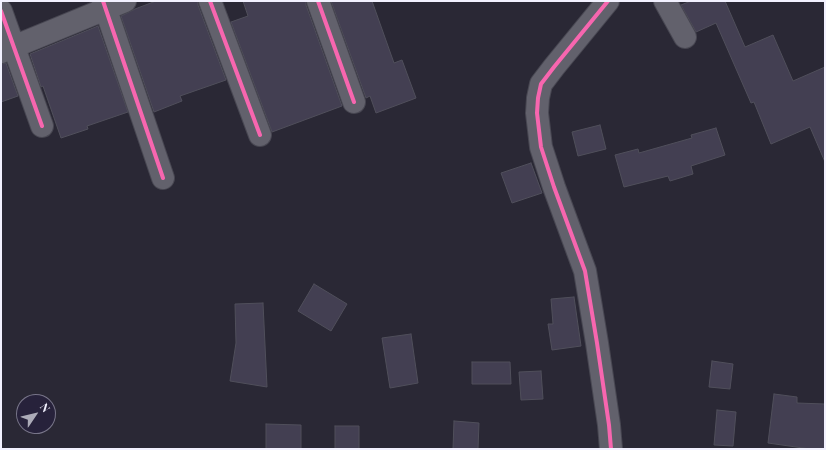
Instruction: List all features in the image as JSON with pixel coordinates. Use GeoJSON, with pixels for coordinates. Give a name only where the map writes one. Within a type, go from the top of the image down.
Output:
{"type":"FeatureCollection","features":[{"type":"Feature","properties":{"kind":"street"},"geometry":{"type":"LineString","coordinates":[[8,49],[104,5],[125,1]]}},
{"type":"Feature","properties":{"kind":"street"},"geometry":{"type":"LineString","coordinates":[[210,1],[260,135]]}},
{"type":"Feature","properties":{"kind":"street"},"geometry":{"type":"LineString","coordinates":[[318,1],[354,102]]}},
{"type":"Feature","properties":{"kind":"street"},"geometry":{"type":"LineString","coordinates":[[608,1],[542,84],[538,98],[537,113],[541,147],[585,271],[609,425],[611,449]]}},
{"type":"Feature","properties":{"kind":"street"},"geometry":{"type":"LineString","coordinates":[[665,1],[685,37]]}},
{"type":"Feature","properties":{"kind":"street"},"geometry":{"type":"LineString","coordinates":[[104,5],[163,178]]}},
{"type":"Feature","properties":{"kind":"street"},"geometry":{"type":"LineString","coordinates":[[1,11],[8,49],[42,126]]}},
{"type":"Feature","properties":{"kind":"building"},"geometry":{"type":"Polygon","coordinates":[[[156,1],[198,1],[198,5],[226,80],[180,96],[182,101],[154,112],[121,16],[156,1]]]}},
{"type":"Feature","properties":{"kind":"building"},"geometry":{"type":"Polygon","coordinates":[[[243,1],[306,1],[306,5],[342,106],[272,132],[231,22],[248,16],[243,1]]]}},
{"type":"Feature","properties":{"kind":"building"},"geometry":{"type":"Polygon","coordinates":[[[331,1],[372,1],[394,63],[402,60],[416,98],[376,113],[370,96],[366,98],[331,1]]]}},
{"type":"Feature","properties":{"kind":"building"},"geometry":{"type":"Polygon","coordinates":[[[691,1],[725,1],[745,47],[773,35],[793,81],[825,67],[825,162],[810,127],[771,144],[754,102],[751,103],[716,23],[696,32],[681,5],[691,1]]]}},
{"type":"Feature","properties":{"kind":"building"},"geometry":{"type":"Polygon","coordinates":[[[98,26],[128,112],[87,126],[88,129],[61,138],[30,54],[98,26]]]}},
{"type":"Feature","properties":{"kind":"building"},"geometry":{"type":"Polygon","coordinates":[[[6,63],[18,96],[1,102],[1,64],[6,63]]]}},
{"type":"Feature","properties":{"kind":"building"},"geometry":{"type":"Polygon","coordinates":[[[600,125],[606,149],[578,156],[572,132],[600,125]]]}},
{"type":"Feature","properties":{"kind":"building"},"geometry":{"type":"Polygon","coordinates":[[[716,128],[725,155],[691,166],[693,174],[670,181],[668,176],[624,187],[615,155],[638,149],[639,153],[692,138],[691,135],[716,128]]]}},
{"type":"Feature","properties":{"kind":"building"},"geometry":{"type":"Polygon","coordinates":[[[531,163],[542,193],[512,203],[501,173],[531,163]]]}},
{"type":"Feature","properties":{"kind":"building"},"geometry":{"type":"Polygon","coordinates":[[[314,284],[347,304],[331,331],[298,311],[314,284]]]}},
{"type":"Feature","properties":{"kind":"building"},"geometry":{"type":"Polygon","coordinates":[[[574,297],[581,346],[552,350],[548,324],[553,324],[551,299],[574,297]]]}},
{"type":"Feature","properties":{"kind":"building"},"geometry":{"type":"Polygon","coordinates":[[[263,303],[267,387],[230,381],[236,343],[235,304],[263,303]]]}},
{"type":"Feature","properties":{"kind":"building"},"geometry":{"type":"Polygon","coordinates":[[[411,334],[418,383],[390,388],[382,338],[411,334]]]}},
{"type":"Feature","properties":{"kind":"building"},"geometry":{"type":"Polygon","coordinates":[[[712,361],[733,364],[730,389],[709,387],[712,361]]]}},
{"type":"Feature","properties":{"kind":"building"},"geometry":{"type":"Polygon","coordinates":[[[472,362],[510,362],[511,384],[472,384],[472,362]]]}},
{"type":"Feature","properties":{"kind":"building"},"geometry":{"type":"Polygon","coordinates":[[[541,371],[543,399],[521,400],[519,372],[541,371]]]}},
{"type":"Feature","properties":{"kind":"building"},"geometry":{"type":"Polygon","coordinates":[[[774,394],[797,397],[797,403],[825,404],[825,449],[810,449],[768,443],[774,394]]]}},
{"type":"Feature","properties":{"kind":"building"},"geometry":{"type":"Polygon","coordinates":[[[717,410],[736,412],[733,446],[714,445],[717,410]]]}},
{"type":"Feature","properties":{"kind":"building"},"geometry":{"type":"Polygon","coordinates":[[[454,421],[479,423],[478,449],[453,449],[454,421]]]}},
{"type":"Feature","properties":{"kind":"building"},"geometry":{"type":"Polygon","coordinates":[[[266,424],[301,425],[301,449],[266,449],[266,424]]]}},
{"type":"Feature","properties":{"kind":"building"},"geometry":{"type":"Polygon","coordinates":[[[335,426],[359,426],[359,449],[335,449],[335,426]]]}},
{"type":"Feature","properties":{"kind":"cycle path"},"geometry":{"type":"LineString","coordinates":[[103,1],[163,178]]}},
{"type":"Feature","properties":{"kind":"cycle path"},"geometry":{"type":"LineString","coordinates":[[210,1],[260,135]]}},
{"type":"Feature","properties":{"kind":"cycle path"},"geometry":{"type":"LineString","coordinates":[[318,1],[354,102]]}},
{"type":"Feature","properties":{"kind":"cycle path"},"geometry":{"type":"LineString","coordinates":[[608,1],[541,84],[537,113],[541,147],[585,271],[609,425],[611,449]]}},
{"type":"Feature","properties":{"kind":"cycle path"},"geometry":{"type":"LineString","coordinates":[[1,11],[42,126]]}}]}
